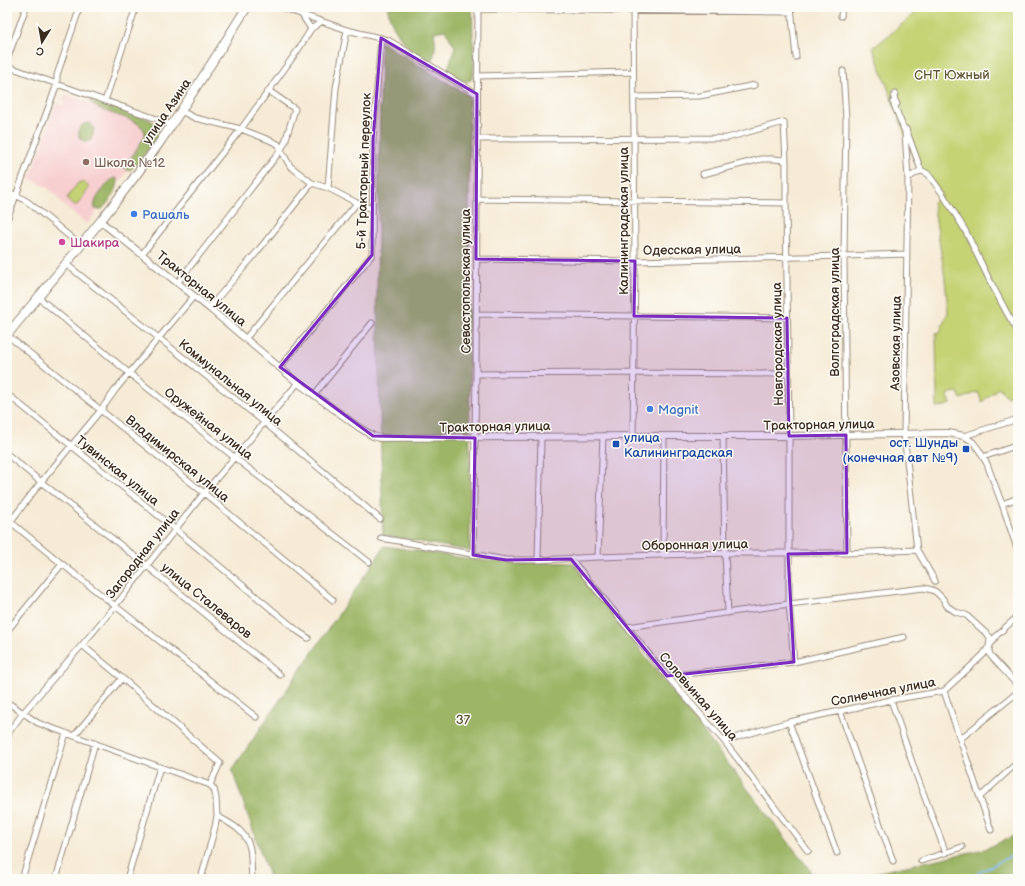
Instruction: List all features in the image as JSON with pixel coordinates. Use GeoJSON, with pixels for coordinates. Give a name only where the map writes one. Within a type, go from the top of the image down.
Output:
{"type":"FeatureCollection","features":[{"type":"Feature","properties":{"kind":"main road","name":"улица Азина"},"geometry":{"type":"LineString","coordinates":[[7,335],[66,264],[151,154],[182,111],[247,7]]}},
{"type":"Feature","properties":{"kind":"street"},"geometry":{"type":"LineString","coordinates":[[7,60],[26,7]]}},
{"type":"Feature","properties":{"kind":"street"},"geometry":{"type":"LineString","coordinates":[[7,220],[57,84],[57,75],[80,7]]}},
{"type":"Feature","properties":{"kind":"street"},"geometry":{"type":"LineString","coordinates":[[105,101],[136,7]]}},
{"type":"Feature","properties":{"kind":"street"},"geometry":{"type":"LineString","coordinates":[[280,7],[347,30],[388,40],[477,94]]}},
{"type":"Feature","properties":{"kind":"street"},"geometry":{"type":"LineString","coordinates":[[841,16],[842,7]]}},
{"type":"Feature","properties":{"kind":"street"},"geometry":{"type":"LineString","coordinates":[[478,8],[791,9],[796,57]]}},
{"type":"Feature","properties":{"kind":"street","name":"Севастопольская улица"},"geometry":{"type":"LineString","coordinates":[[473,555],[476,374],[478,8]]}},
{"type":"Feature","properties":{"kind":"street","name":"Калининградская улица"},"geometry":{"type":"LineString","coordinates":[[633,9],[635,97],[633,436]]}},
{"type":"Feature","properties":{"kind":"street"},"geometry":{"type":"LineString","coordinates":[[302,15],[311,29]]}},
{"type":"Feature","properties":{"kind":"street"},"geometry":{"type":"LineString","coordinates":[[142,254],[240,129],[298,50],[311,29],[321,22]]}},
{"type":"Feature","properties":{"kind":"street"},"geometry":{"type":"LineString","coordinates":[[328,188],[336,88],[347,30]]}},
{"type":"Feature","properties":{"kind":"street","name":"5-й Тракторный переулок"},"geometry":{"type":"LineString","coordinates":[[280,367],[372,255],[373,140],[381,38]]}},
{"type":"Feature","properties":{"kind":"street"},"geometry":{"type":"LineString","coordinates":[[7,66],[171,125]]}},
{"type":"Feature","properties":{"kind":"street","name":"Волгоградская улица"},"geometry":{"type":"LineString","coordinates":[[843,71],[846,119],[844,256],[847,553]]}},
{"type":"Feature","properties":{"kind":"street"},"geometry":{"type":"LineString","coordinates":[[477,76],[634,72]]}},
{"type":"Feature","properties":{"kind":"street"},"geometry":{"type":"LineString","coordinates":[[635,97],[700,96],[755,85]]}},
{"type":"Feature","properties":{"kind":"street"},"geometry":{"type":"LineString","coordinates":[[178,282],[281,150],[285,142],[295,109],[268,91]]}},
{"type":"Feature","properties":{"kind":"street"},"geometry":{"type":"LineString","coordinates":[[895,94],[894,98],[921,170],[928,174],[942,193],[965,230],[1008,315],[1016,328],[1018,328]]}},
{"type":"Feature","properties":{"kind":"street","name":"Азовская улица"},"geometry":{"type":"LineString","coordinates":[[893,102],[905,132],[908,178],[904,434],[917,550],[935,581]]}},
{"type":"Feature","properties":{"kind":"street"},"geometry":{"type":"LineString","coordinates":[[182,111],[195,118],[240,129],[278,144],[290,166],[312,183],[328,188],[372,209]]}},
{"type":"Feature","properties":{"kind":"street","name":"Новгородская улица"},"geometry":{"type":"LineString","coordinates":[[634,139],[727,138],[784,122],[786,162],[789,436],[788,554],[789,604],[794,662]]}},
{"type":"Feature","properties":{"kind":"street"},"geometry":{"type":"LineString","coordinates":[[477,139],[634,139]]}},
{"type":"Feature","properties":{"kind":"street"},"geometry":{"type":"LineString","coordinates":[[702,174],[761,159],[784,160],[786,162]]}},
{"type":"Feature","properties":{"kind":"street"},"geometry":{"type":"LineString","coordinates":[[908,178],[921,170]]}},
{"type":"Feature","properties":{"kind":"street"},"geometry":{"type":"LineString","coordinates":[[209,308],[257,252],[312,183]]}},
{"type":"Feature","properties":{"kind":"street"},"geometry":{"type":"LineString","coordinates":[[7,192],[28,202],[80,245]]}},
{"type":"Feature","properties":{"kind":"street"},"geometry":{"type":"LineString","coordinates":[[477,200],[786,203]]}},
{"type":"Feature","properties":{"kind":"street"},"geometry":{"type":"LineString","coordinates":[[246,338],[357,203]]}},
{"type":"Feature","properties":{"kind":"street","name":"Тракторная улица"},"geometry":{"type":"LineString","coordinates":[[100,221],[178,282],[298,383],[360,428],[373,436],[380,438],[789,436],[948,433],[964,436]]}},
{"type":"Feature","properties":{"kind":"street","name":"Одесская улица"},"geometry":{"type":"LineString","coordinates":[[476,259],[635,261],[908,254]]}},
{"type":"Feature","properties":{"kind":"street","name":"Коммунальная улица"},"geometry":{"type":"LineString","coordinates":[[66,264],[264,422],[380,519]]}},
{"type":"Feature","properties":{"kind":"street"},"geometry":{"type":"LineString","coordinates":[[194,296],[129,373],[101,410],[8,523],[256,718]]}},
{"type":"Feature","properties":{"kind":"street","name":"Оружейная улица"},"geometry":{"type":"LineString","coordinates":[[38,298],[234,457],[369,562]]}},
{"type":"Feature","properties":{"kind":"street"},"geometry":{"type":"LineString","coordinates":[[476,314],[787,318]]}},
{"type":"Feature","properties":{"kind":"street"},"geometry":{"type":"LineString","coordinates":[[314,395],[372,323]]}},
{"type":"Feature","properties":{"kind":"street","name":"Владимирская улица"},"geometry":{"type":"LineString","coordinates":[[7,335],[204,493],[333,600]]}},
{"type":"Feature","properties":{"kind":"street"},"geometry":{"type":"LineString","coordinates":[[476,374],[788,374]]}},
{"type":"Feature","properties":{"kind":"street","name":"Загородная улица"},"geometry":{"type":"LineString","coordinates":[[7,739],[9,732],[23,713],[82,646],[204,493],[298,383]]}},
{"type":"Feature","properties":{"kind":"street","name":"Тувинская улица"},"geometry":{"type":"LineString","coordinates":[[7,394],[308,638]]}},
{"type":"Feature","properties":{"kind":"street"},"geometry":{"type":"LineString","coordinates":[[964,436],[1018,419]]}},
{"type":"Feature","properties":{"kind":"street"},"geometry":{"type":"LineString","coordinates":[[598,557],[603,436]]}},
{"type":"Feature","properties":{"kind":"street"},"geometry":{"type":"LineString","coordinates":[[663,555],[664,436]]}},
{"type":"Feature","properties":{"kind":"street"},"geometry":{"type":"LineString","coordinates":[[723,436],[725,553],[728,613]]}},
{"type":"Feature","properties":{"kind":"street"},"geometry":{"type":"LineString","coordinates":[[964,436],[973,442],[987,464],[1018,551]]}},
{"type":"Feature","properties":{"kind":"street"},"geometry":{"type":"LineString","coordinates":[[538,560],[541,437]]}},
{"type":"Feature","properties":{"kind":"street"},"geometry":{"type":"LineString","coordinates":[[983,457],[1018,445]]}},
{"type":"Feature","properties":{"kind":"street","name":"улица Сталеваров"},"geometry":{"type":"LineString","coordinates":[[7,454],[280,675]]}},
{"type":"Feature","properties":{"kind":"street"},"geometry":{"type":"LineString","coordinates":[[1002,504],[1018,498]]}},
{"type":"Feature","properties":{"kind":"street","name":"Оборонная улица"},"geometry":{"type":"LineString","coordinates":[[381,538],[506,560],[725,553],[788,554],[917,550]]}},
{"type":"Feature","properties":{"kind":"street","name":"Соловьиная улица"},"geometry":{"type":"LineString","coordinates":[[571,559],[667,676],[724,741],[808,851]]}},
{"type":"Feature","properties":{"kind":"street"},"geometry":{"type":"LineString","coordinates":[[7,631],[62,564]]}},
{"type":"Feature","properties":{"kind":"street"},"geometry":{"type":"LineString","coordinates":[[627,627],[789,604],[924,588],[936,592],[947,606],[956,612],[966,615],[990,637],[989,645],[991,656],[1018,686]]}},
{"type":"Feature","properties":{"kind":"street","name":"Солнечная улица"},"geometry":{"type":"LineString","coordinates":[[724,741],[789,722],[891,700],[944,691],[983,655],[997,635],[1018,616]]}},
{"type":"Feature","properties":{"kind":"street"},"geometry":{"type":"LineString","coordinates":[[667,676],[794,662],[904,637]]}},
{"type":"Feature","properties":{"kind":"street"},"geometry":{"type":"LineString","coordinates":[[82,646],[122,678],[220,763],[210,785]]}},
{"type":"Feature","properties":{"kind":"street"},"geometry":{"type":"LineString","coordinates":[[74,736],[122,678]]}},
{"type":"Feature","properties":{"kind":"street"},"geometry":{"type":"LineString","coordinates":[[944,691],[991,830]]}},
{"type":"Feature","properties":{"kind":"street"},"geometry":{"type":"LineString","coordinates":[[960,739],[1018,692]]}},
{"type":"Feature","properties":{"kind":"street"},"geometry":{"type":"LineString","coordinates":[[891,700],[916,774],[946,853]]}},
{"type":"Feature","properties":{"kind":"street"},"geometry":{"type":"LineString","coordinates":[[7,702],[38,724],[210,785],[214,789],[216,798],[216,827],[201,879]]}},
{"type":"Feature","properties":{"kind":"street"},"geometry":{"type":"LineString","coordinates":[[840,711],[893,861]]}},
{"type":"Feature","properties":{"kind":"street"},"geometry":{"type":"LineString","coordinates":[[789,722],[837,853]]}},
{"type":"Feature","properties":{"kind":"street"},"geometry":{"type":"LineString","coordinates":[[22,879],[66,733]]}},
{"type":"Feature","properties":{"kind":"street"},"geometry":{"type":"LineString","coordinates":[[56,879],[95,743]]}},
{"type":"Feature","properties":{"kind":"street"},"geometry":{"type":"LineString","coordinates":[[980,798],[1018,762]]}},
{"type":"Feature","properties":{"kind":"street"},"geometry":{"type":"LineString","coordinates":[[127,879],[160,767]]}},
{"type":"Feature","properties":{"kind":"street"},"geometry":{"type":"LineString","coordinates":[[217,816],[230,823],[244,835],[249,845],[252,879]]}},
{"type":"Feature","properties":{"kind":"street"},"geometry":{"type":"LineString","coordinates":[[921,861],[962,847]]}},
{"type":"Feature","properties":{"kind":"highlighted area"},"geometry":{"type":"Polygon","coordinates":[[[381,38],[477,94],[476,259],[635,261],[634,316],[787,318],[789,436],[846,435],[847,553],[788,554],[794,662],[667,676],[571,559],[506,560],[473,555],[475,438],[373,436],[280,367],[372,255],[373,140],[381,38]]]}},
{"type":"Feature","properties":{"kind":"shaded area","name":"Школа №12"},"geometry":{"type":"Polygon","coordinates":[[[66,94],[137,121],[138,118],[155,123],[160,130],[87,224],[61,203],[61,201],[56,197],[57,196],[48,188],[30,178],[57,102],[64,106],[65,101],[63,100],[66,94]]]}},
{"type":"Feature","properties":{"kind":"green space"},"geometry":{"type":"Polygon","coordinates":[[[387,7],[472,7],[474,65],[471,80],[465,82],[446,74],[455,47],[445,30],[434,32],[435,47],[432,61],[425,59],[419,56],[404,43],[392,23],[387,7]]]}},
{"type":"Feature","properties":{"kind":"green space","name":"СНТ Южный"},"geometry":{"type":"Polygon","coordinates":[[[923,7],[1018,7],[1018,389],[1007,397],[999,387],[982,402],[978,392],[961,399],[958,392],[947,394],[951,404],[937,408],[936,333],[940,332],[948,312],[945,278],[933,202],[942,196],[931,179],[915,162],[873,48],[923,7]]]}},
{"type":"Feature","properties":{"kind":"green space"},"geometry":{"type":"Polygon","coordinates":[[[381,42],[469,96],[470,551],[383,535],[377,288],[381,42]]]}},
{"type":"Feature","properties":{"kind":"green space"},"geometry":{"type":"Polygon","coordinates":[[[92,99],[105,102],[148,119],[153,122],[159,131],[144,155],[132,169],[126,170],[124,167],[145,136],[144,129],[139,124],[131,120],[95,106],[90,101],[92,99]]]}},
{"type":"Feature","properties":{"kind":"green space"},"geometry":{"type":"Polygon","coordinates":[[[89,123],[94,128],[90,141],[87,142],[80,139],[79,129],[83,124],[89,123]]]}},
{"type":"Feature","properties":{"kind":"green space"},"geometry":{"type":"Polygon","coordinates":[[[112,179],[117,179],[118,183],[117,187],[108,203],[102,209],[95,209],[97,197],[112,179]]]}},
{"type":"Feature","properties":{"kind":"green space"},"geometry":{"type":"Polygon","coordinates":[[[81,182],[86,184],[89,188],[77,205],[75,205],[68,201],[67,198],[78,183],[81,182]]]}},
{"type":"Feature","properties":{"kind":"green space","name":"37"},"geometry":{"type":"Polygon","coordinates":[[[385,546],[483,561],[573,563],[817,879],[270,879],[232,770],[385,546]]]}},
{"type":"Feature","properties":{"kind":"green space"},"geometry":{"type":"Polygon","coordinates":[[[1018,834],[1018,879],[846,879],[985,849],[1018,834]]]}},
{"type":"Feature","properties":{"kind":"waterway"},"geometry":{"type":"LineString","coordinates":[[967,879],[1018,852]]}},
{"type":"Feature","properties":{"kind":"place","name":"Школа №12"},"geometry":{"type":"Point","coordinates":[86,162]}},
{"type":"Feature","properties":{"kind":"place","name":"Рашаль"},"geometry":{"type":"Point","coordinates":[134,214]}},
{"type":"Feature","properties":{"kind":"place","name":"Шакира"},"geometry":{"type":"Point","coordinates":[62,242]}},
{"type":"Feature","properties":{"kind":"place","name":"Magnit"},"geometry":{"type":"Point","coordinates":[650,409]}},
{"type":"Feature","properties":{"kind":"place","name":"улица Калининградская"},"geometry":{"type":"Point","coordinates":[616,444]}},
{"type":"Feature","properties":{"kind":"place","name":"ост. Шунды (конечная авт №9)"},"geometry":{"type":"Point","coordinates":[966,449]}}]}
